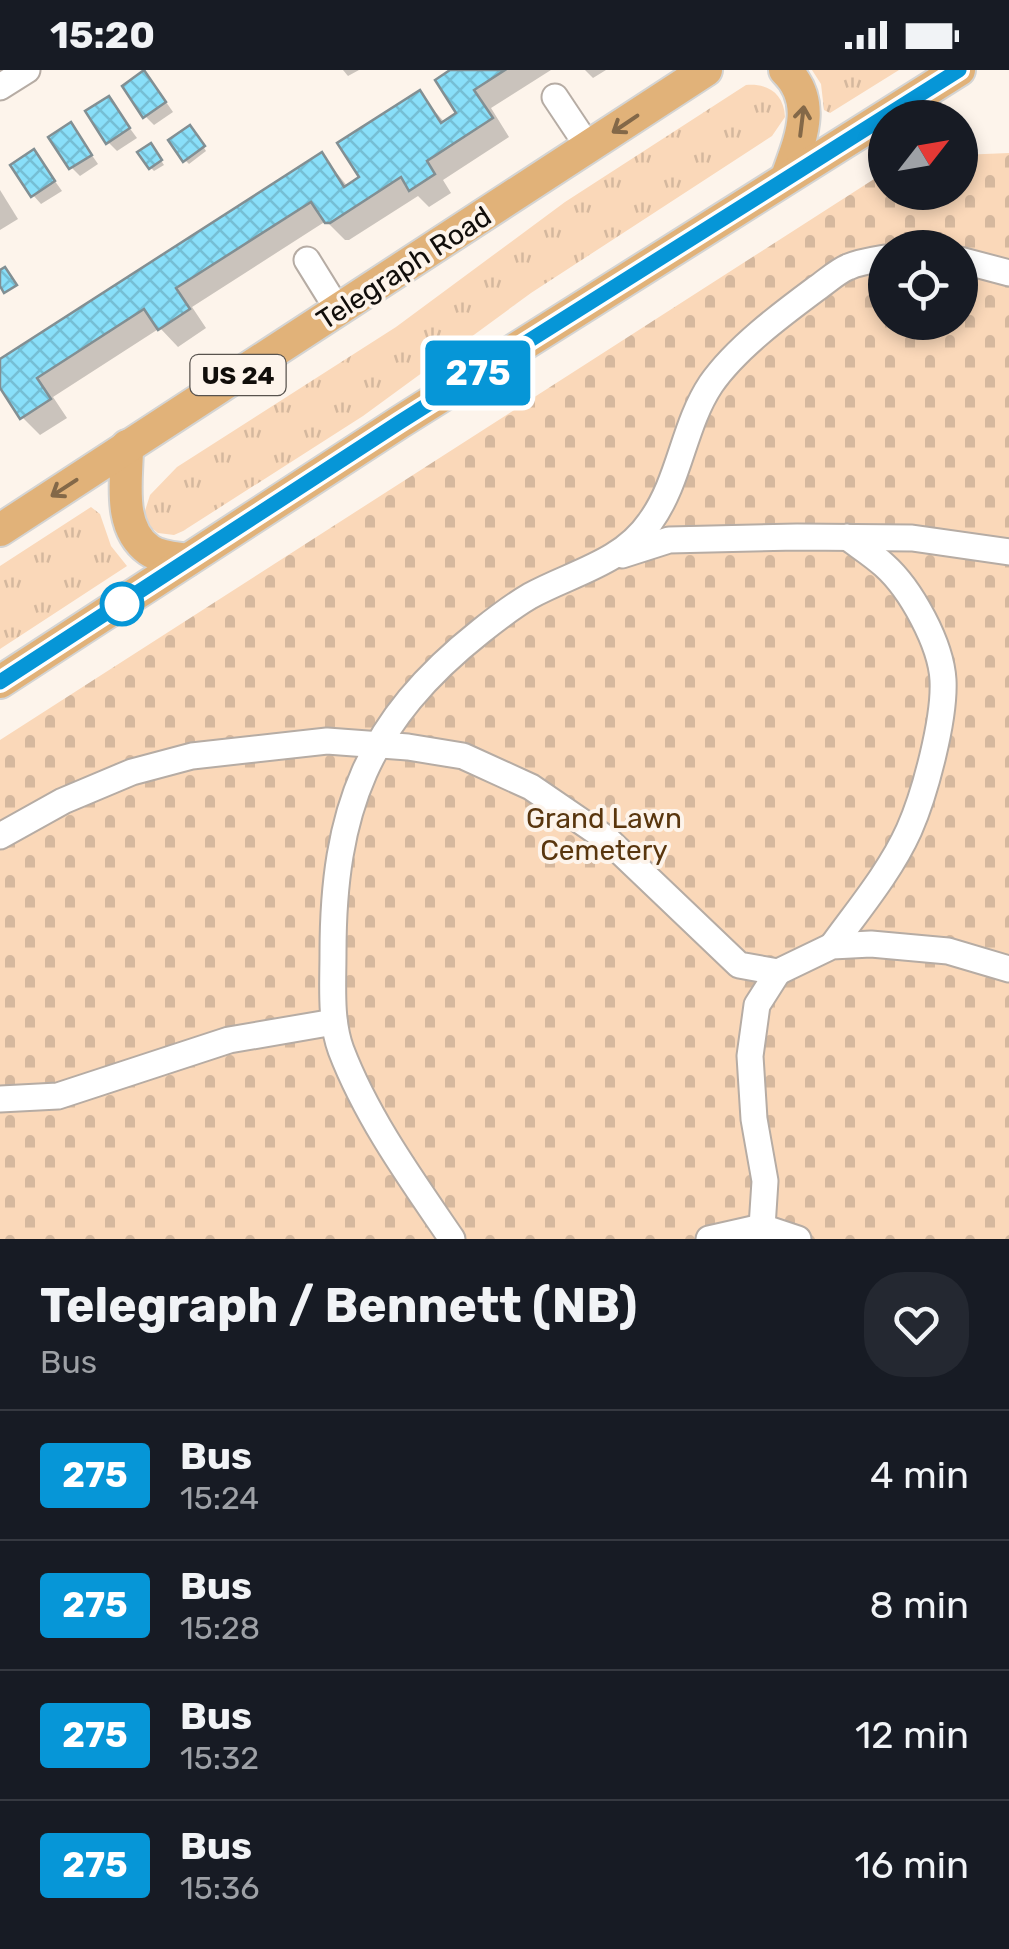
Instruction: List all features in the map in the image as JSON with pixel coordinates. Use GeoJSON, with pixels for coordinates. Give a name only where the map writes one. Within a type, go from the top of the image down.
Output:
{"type":"FeatureCollection","features":[{"type":"Feature","properties":{"kind":"main road","name":"Telegraph Road"},"geometry":{"type":"LineString","coordinates":[[4,520],[127,446],[706,70]]}},
{"type":"Feature","properties":{"kind":"main road"},"geometry":{"type":"LineString","coordinates":[[784,70],[801,92],[805,115],[787,177]]}},
{"type":"Feature","properties":{"kind":"main road"},"geometry":{"type":"LineString","coordinates":[[0,682],[959,70]]}},
{"type":"Feature","properties":{"kind":"main road"},"geometry":{"type":"LineString","coordinates":[[127,446],[128,518],[137,537],[150,551],[187,560]]}},
{"type":"Feature","properties":{"kind":"street"},"geometry":{"type":"LineString","coordinates":[[0,87],[27,70]]}},
{"type":"Feature","properties":{"kind":"street"},"geometry":{"type":"LineString","coordinates":[[555,97],[589,148]]}},
{"type":"Feature","properties":{"kind":"street"},"geometry":{"type":"LineString","coordinates":[[307,260],[338,310]]}},
{"type":"Feature","properties":{"kind":"street"},"geometry":{"type":"LineString","coordinates":[[616,557],[650,523],[671,483],[711,384],[771,322],[847,267],[868,262]]}},
{"type":"Feature","properties":{"kind":"street"},"geometry":{"type":"LineString","coordinates":[[978,265],[1009,273]]}},
{"type":"Feature","properties":{"kind":"street"},"geometry":{"type":"LineString","coordinates":[[832,946],[909,830],[939,728],[943,679],[932,637],[913,603],[887,567],[847,537]]}},
{"type":"Feature","properties":{"kind":"street"},"geometry":{"type":"LineString","coordinates":[[452,1239],[374,1118],[341,1049],[334,1022],[333,895],[356,787],[376,743],[427,681],[479,632],[527,598],[616,557],[669,540],[912,538],[1009,552]]}},
{"type":"Feature","properties":{"kind":"street"},"geometry":{"type":"LineString","coordinates":[[0,836],[62,801],[132,772],[192,756],[326,741],[376,743],[463,756],[532,787],[607,839],[739,965],[757,1005]]}},
{"type":"Feature","properties":{"kind":"street"},"geometry":{"type":"LineString","coordinates":[[762,1226],[764,1181],[754,1119],[750,1056],[757,1005],[778,972],[832,946],[871,944],[948,952],[1009,969]]}},
{"type":"Feature","properties":{"kind":"street"},"geometry":{"type":"LineString","coordinates":[[739,965],[778,972]]}},
{"type":"Feature","properties":{"kind":"street"},"geometry":{"type":"LineString","coordinates":[[0,1099],[58,1096],[229,1040],[334,1022]]}},
{"type":"Feature","properties":{"kind":"street"},"geometry":{"type":"LineString","coordinates":[[709,1239],[762,1226],[798,1239]]}},
{"type":"Feature","properties":{"kind":"green space"},"geometry":{"type":"Polygon","coordinates":[[[812,70],[899,70],[830,113],[824,110],[821,84],[812,70]]]}},
{"type":"Feature","properties":{"kind":"green space"},"geometry":{"type":"Polygon","coordinates":[[[746,85],[768,88],[782,102],[785,117],[772,136],[531,293],[363,416],[183,531],[174,535],[158,533],[149,526],[144,514],[150,495],[177,467],[396,327],[565,202],[746,85]]]}},
{"type":"Feature","properties":{"kind":"green space","name":"Grand Lawn Cemetery"},"geometry":{"type":"Polygon","coordinates":[[[1009,153],[1009,1239],[0,1239],[0,740],[868,183],[868,210],[978,210],[978,154],[1009,153]]]}},
{"type":"Feature","properties":{"kind":"green space"},"geometry":{"type":"Polygon","coordinates":[[[91,507],[100,514],[111,546],[127,566],[0,649],[0,566],[91,507]]]}},
{"type":"Feature","properties":{"kind":"building"},"geometry":{"type":"Polygon","coordinates":[[[144,70],[166,102],[143,118],[122,86],[144,70]]]}},
{"type":"Feature","properties":{"kind":"building"},"geometry":{"type":"Polygon","coordinates":[[[450,70],[505,70],[474,90],[493,118],[427,161],[435,174],[409,191],[401,177],[330,223],[325,223],[311,202],[176,288],[190,309],[158,330],[144,309],[37,378],[51,399],[20,419],[0,388],[0,359],[322,152],[344,187],[359,177],[337,143],[420,90],[441,123],[456,113],[435,80],[450,70]]]}},
{"type":"Feature","properties":{"kind":"building"},"geometry":{"type":"Polygon","coordinates":[[[109,96],[130,128],[106,144],[85,111],[109,96]]]}},
{"type":"Feature","properties":{"kind":"building"},"geometry":{"type":"Polygon","coordinates":[[[71,122],[92,155],[69,169],[48,137],[71,122]]]}},
{"type":"Feature","properties":{"kind":"building"},"geometry":{"type":"Polygon","coordinates":[[[190,125],[205,146],[183,162],[168,140],[190,125]]]}},
{"type":"Feature","properties":{"kind":"building"},"geometry":{"type":"Polygon","coordinates":[[[151,143],[162,160],[149,169],[137,152],[151,143]]]}},
{"type":"Feature","properties":{"kind":"building"},"geometry":{"type":"Polygon","coordinates":[[[34,149],[55,181],[31,197],[10,165],[34,149]]]}},
{"type":"Feature","properties":{"kind":"building"},"geometry":{"type":"Polygon","coordinates":[[[5,267],[17,285],[4,293],[0,270],[5,267]]]}},
{"type":"Feature","properties":{"kind":"bus line","name":"275"},"geometry":{"type":"LineString","coordinates":[[0,682],[400,422],[959,70]]}}]}
